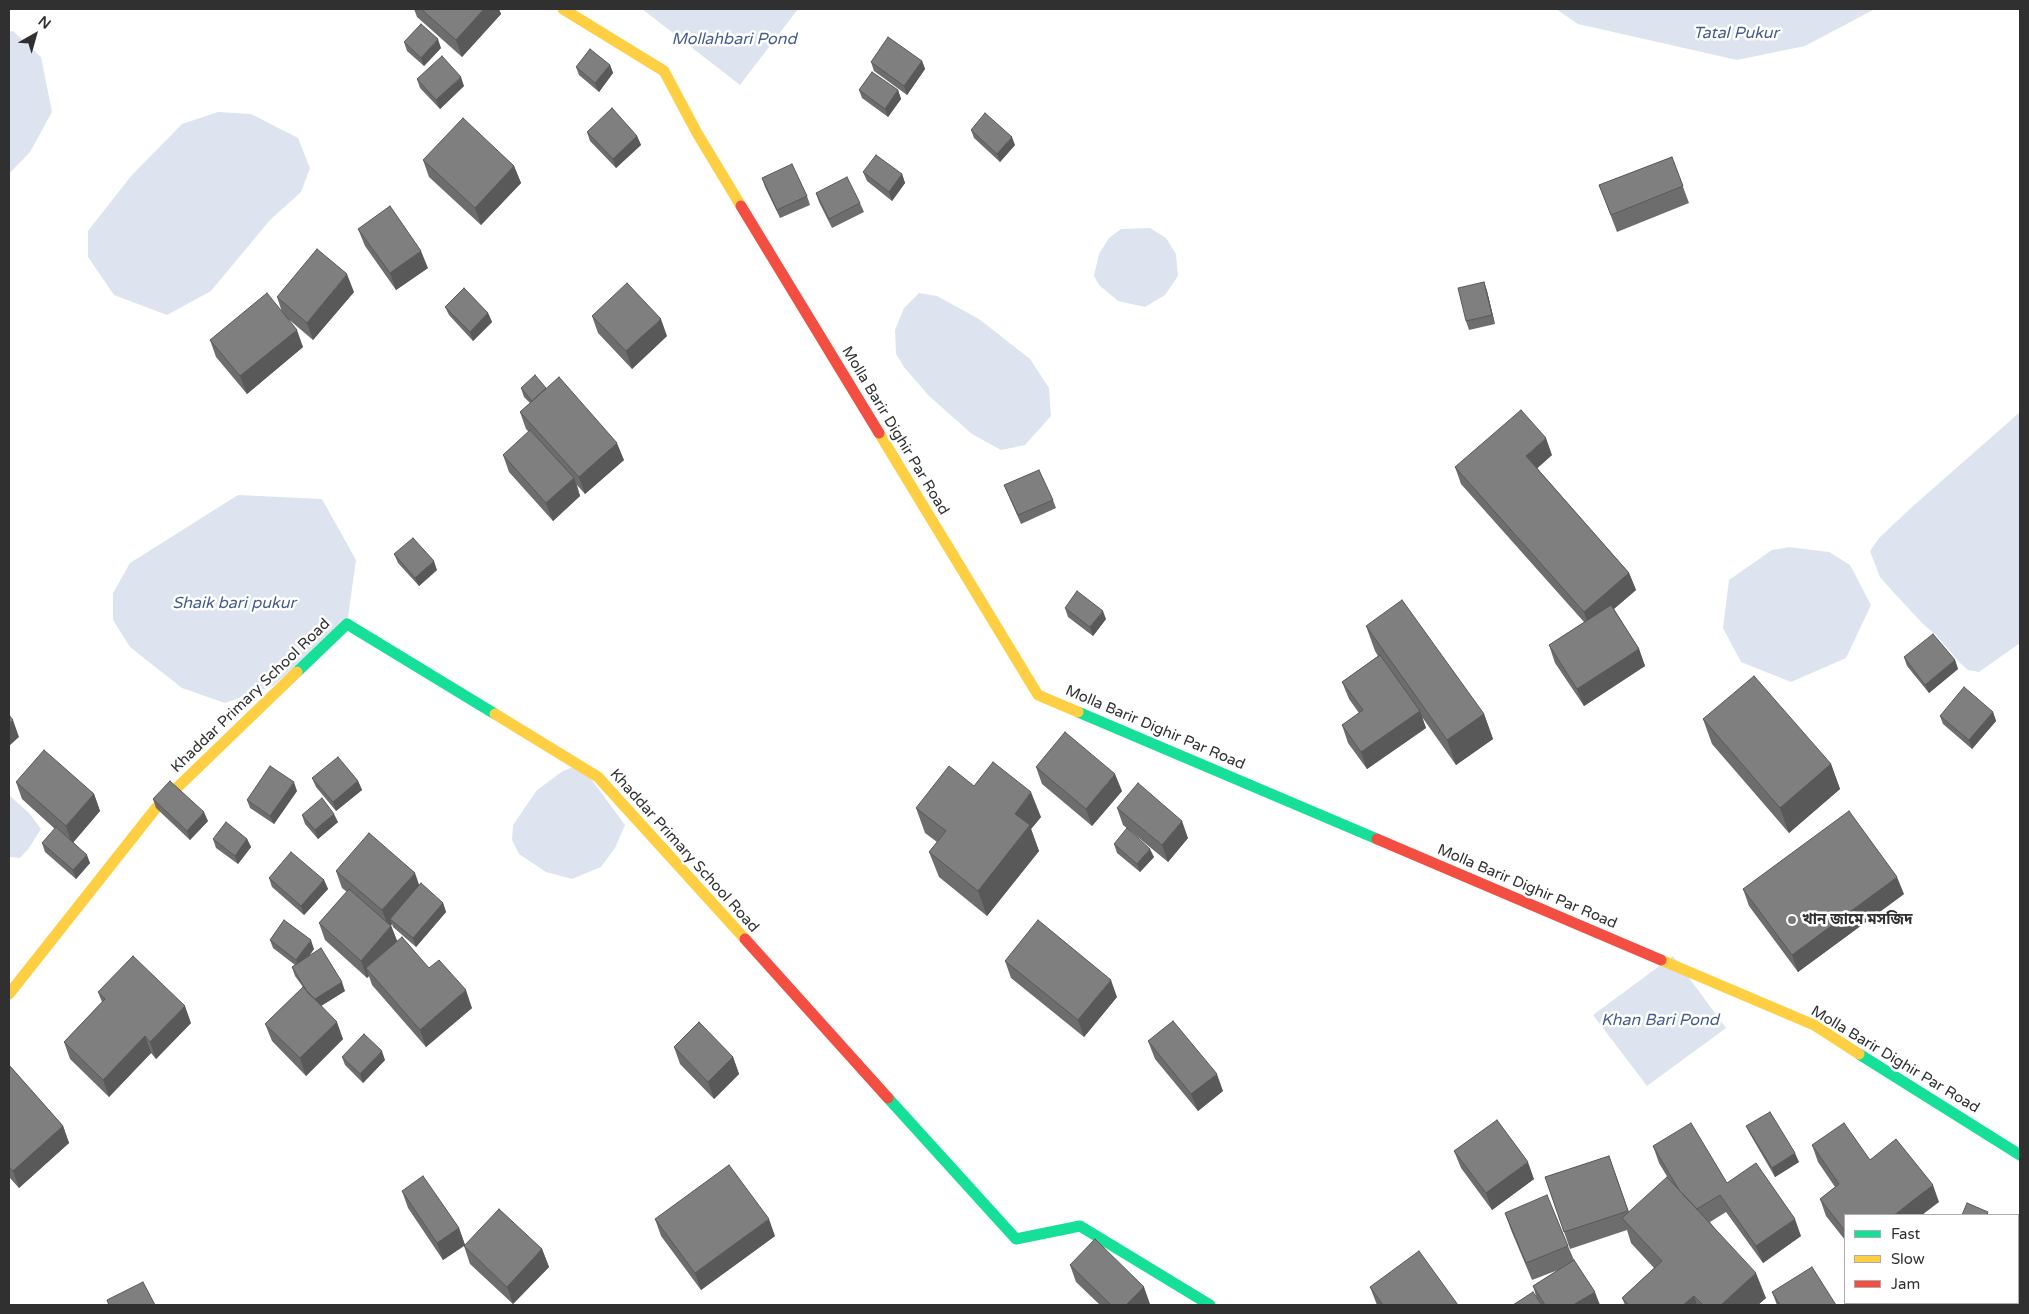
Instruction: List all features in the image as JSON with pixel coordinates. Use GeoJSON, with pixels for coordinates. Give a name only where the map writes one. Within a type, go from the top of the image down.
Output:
{"type":"FeatureCollection","features":[{"type":"Feature","properties":{"kind":"street","name":"Molla Barir Dighir Par Road"},"geometry":{"type":"LineString","coordinates":[[563,9],[664,71],[697,133],[1038,695],[1814,1025],[2020,1155]]}},
{"type":"Feature","properties":{"kind":"street","name":"Khaddar Primary School Road"},"geometry":{"type":"LineString","coordinates":[[9,994],[156,808],[347,624],[598,777],[1016,1239],[1080,1226],[1210,1305]]}},
{"type":"Feature","properties":{"kind":"water","name":"Mollahbari Pond"},"geometry":{"type":"Polygon","coordinates":[[[642,9],[798,9],[740,85],[642,9]]]}},
{"type":"Feature","properties":{"kind":"water","name":"Tatal Pukur"},"geometry":{"type":"Polygon","coordinates":[[[1556,9],[1875,9],[1805,46],[1737,60],[1578,24],[1556,9]]]}},
{"type":"Feature","properties":{"kind":"water"},"geometry":{"type":"Polygon","coordinates":[[[13,31],[41,57],[52,112],[30,152],[9,174],[9,32],[13,31]]]}},
{"type":"Feature","properties":{"kind":"water"},"geometry":{"type":"Polygon","coordinates":[[[218,112],[251,114],[298,138],[310,168],[301,192],[270,220],[211,291],[167,315],[114,295],[88,257],[88,231],[131,176],[182,124],[218,112]]]}},
{"type":"Feature","properties":{"kind":"water"},"geometry":{"type":"Polygon","coordinates":[[[1150,228],[1166,238],[1176,254],[1178,276],[1165,295],[1145,307],[1118,301],[1099,285],[1094,276],[1099,254],[1109,238],[1121,229],[1150,228]]]}},
{"type":"Feature","properties":{"kind":"water"},"geometry":{"type":"Polygon","coordinates":[[[919,293],[937,296],[979,319],[1030,359],[1049,388],[1051,416],[1025,445],[1001,450],[972,434],[929,396],[904,367],[896,354],[895,330],[904,308],[919,293]]]}},
{"type":"Feature","properties":{"kind":"water"},"geometry":{"type":"Polygon","coordinates":[[[2020,412],[2020,643],[1979,672],[1968,670],[1959,662],[1936,635],[1896,595],[1880,577],[1870,551],[1879,538],[1912,507],[2020,412]]]}},
{"type":"Feature","properties":{"kind":"water","name":"Shaik bari pukur"},"geometry":{"type":"Polygon","coordinates":[[[238,495],[322,499],[356,560],[347,624],[273,686],[225,703],[182,688],[130,647],[113,620],[113,593],[130,563],[238,495]]]}},
{"type":"Feature","properties":{"kind":"water"},"geometry":{"type":"Polygon","coordinates":[[[1789,547],[1829,552],[1850,565],[1871,605],[1846,658],[1791,682],[1741,662],[1723,628],[1729,580],[1772,550],[1789,547]]]}},
{"type":"Feature","properties":{"kind":"water"},"geometry":{"type":"Polygon","coordinates":[[[580,764],[625,825],[615,848],[601,867],[572,879],[546,872],[519,854],[512,840],[513,825],[537,790],[563,771],[580,764]]]}},
{"type":"Feature","properties":{"kind":"water"},"geometry":{"type":"Polygon","coordinates":[[[9,795],[29,813],[41,829],[20,858],[9,857],[9,795]]]}},
{"type":"Feature","properties":{"kind":"water","name":"Khan Bari Pond"},"geometry":{"type":"Polygon","coordinates":[[[1673,956],[1726,1028],[1647,1086],[1593,1015],[1673,956]]]}},
{"type":"Feature","properties":{"kind":"building"},"geometry":{"type":"Polygon","coordinates":[[[421,9],[484,9],[456,40],[421,9]]]}},
{"type":"Feature","properties":{"kind":"building"},"geometry":{"type":"Polygon","coordinates":[[[421,24],[438,39],[421,58],[404,42],[421,24]]]}},
{"type":"Feature","properties":{"kind":"building"},"geometry":{"type":"Polygon","coordinates":[[[888,37],[922,61],[904,86],[871,62],[888,37]]]}},
{"type":"Feature","properties":{"kind":"building"},"geometry":{"type":"Polygon","coordinates":[[[590,49],[610,65],[595,83],[576,67],[590,49]]]}},
{"type":"Feature","properties":{"kind":"building"},"geometry":{"type":"Polygon","coordinates":[[[442,56],[461,77],[436,100],[417,79],[442,56]]]}},
{"type":"Feature","properties":{"kind":"building"},"geometry":{"type":"Polygon","coordinates":[[[872,72],[898,90],[885,109],[859,90],[872,72]]]}},
{"type":"Feature","properties":{"kind":"building"},"geometry":{"type":"Polygon","coordinates":[[[612,108],[637,136],[613,159],[587,132],[612,108]]]}},
{"type":"Feature","properties":{"kind":"building"},"geometry":{"type":"Polygon","coordinates":[[[985,113],[1012,137],[997,154],[971,130],[985,113]]]}},
{"type":"Feature","properties":{"kind":"building"},"geometry":{"type":"Polygon","coordinates":[[[463,118],[514,166],[475,208],[423,160],[463,118]]]}},
{"type":"Feature","properties":{"kind":"building"},"geometry":{"type":"Polygon","coordinates":[[[876,155],[902,174],[889,192],[863,172],[876,155]]]}},
{"type":"Feature","properties":{"kind":"building"},"geometry":{"type":"Polygon","coordinates":[[[1672,157],[1683,186],[1611,215],[1599,185],[1672,157]]]}},
{"type":"Feature","properties":{"kind":"building"},"geometry":{"type":"Polygon","coordinates":[[[792,164],[807,196],[777,210],[762,178],[792,164]]]}},
{"type":"Feature","properties":{"kind":"building"},"geometry":{"type":"Polygon","coordinates":[[[847,177],[860,203],[829,219],[816,193],[847,177]]]}},
{"type":"Feature","properties":{"kind":"building"},"geometry":{"type":"Polygon","coordinates":[[[390,206],[421,251],[390,273],[358,229],[390,206]]]}},
{"type":"Feature","properties":{"kind":"building"},"geometry":{"type":"Polygon","coordinates":[[[317,249],[347,274],[307,323],[277,297],[317,249]]]}},
{"type":"Feature","properties":{"kind":"building"},"geometry":{"type":"Polygon","coordinates":[[[1484,282],[1492,315],[1466,321],[1458,288],[1484,282]]]}},
{"type":"Feature","properties":{"kind":"building"},"geometry":{"type":"Polygon","coordinates":[[[627,283],[661,319],[626,351],[592,316],[627,283]]]}},
{"type":"Feature","properties":{"kind":"building"},"geometry":{"type":"Polygon","coordinates":[[[464,288],[488,313],[470,332],[445,307],[464,288]]]}},
{"type":"Feature","properties":{"kind":"building"},"geometry":{"type":"Polygon","coordinates":[[[267,293],[297,330],[240,376],[210,340],[267,293]]]}},
{"type":"Feature","properties":{"kind":"building"},"geometry":{"type":"Polygon","coordinates":[[[535,375],[546,388],[532,401],[521,388],[535,375]]]}},
{"type":"Feature","properties":{"kind":"building"},"geometry":{"type":"Polygon","coordinates":[[[559,377],[617,443],[579,477],[520,412],[559,377]]]}},
{"type":"Feature","properties":{"kind":"building"},"geometry":{"type":"Polygon","coordinates":[[[1521,410],[1546,438],[1526,456],[1629,573],[1584,612],[1455,467],[1521,410]]]}},
{"type":"Feature","properties":{"kind":"building"},"geometry":{"type":"Polygon","coordinates":[[[530,430],[574,478],[546,503],[503,455],[530,430]]]}},
{"type":"Feature","properties":{"kind":"building"},"geometry":{"type":"Polygon","coordinates":[[[1039,470],[1053,500],[1018,515],[1004,485],[1039,470]]]}},
{"type":"Feature","properties":{"kind":"building"},"geometry":{"type":"Polygon","coordinates":[[[413,538],[434,561],[415,578],[394,554],[413,538]]]}},
{"type":"Feature","properties":{"kind":"building"},"geometry":{"type":"Polygon","coordinates":[[[1077,591],[1103,611],[1090,627],[1065,608],[1077,591]]]}},
{"type":"Feature","properties":{"kind":"building"},"geometry":{"type":"Polygon","coordinates":[[[1402,600],[1484,714],[1447,740],[1366,626],[1402,600]]]}},
{"type":"Feature","properties":{"kind":"building"},"geometry":{"type":"Polygon","coordinates":[[[1611,605],[1639,649],[1577,689],[1549,645],[1611,605]]]}},
{"type":"Feature","properties":{"kind":"building"},"geometry":{"type":"Polygon","coordinates":[[[1933,634],[1955,660],[1925,685],[1904,657],[1933,634]]]}},
{"type":"Feature","properties":{"kind":"building"},"geometry":{"type":"Polygon","coordinates":[[[1380,655],[1420,711],[1361,752],[1342,725],[1363,710],[1342,682],[1380,655]]]}},
{"type":"Feature","properties":{"kind":"building"},"geometry":{"type":"Polygon","coordinates":[[[1754,676],[1831,764],[1780,808],[1703,719],[1754,676]]]}},
{"type":"Feature","properties":{"kind":"building"},"geometry":{"type":"Polygon","coordinates":[[[1964,687],[1993,712],[1969,740],[1940,716],[1964,687]]]}},
{"type":"Feature","properties":{"kind":"building"},"geometry":{"type":"Polygon","coordinates":[[[9,715],[13,720],[9,723],[9,715]]]}},
{"type":"Feature","properties":{"kind":"building"},"geometry":{"type":"Polygon","coordinates":[[[1065,732],[1115,774],[1086,809],[1036,767],[1065,732]]]}},
{"type":"Feature","properties":{"kind":"building"},"geometry":{"type":"Polygon","coordinates":[[[44,750],[94,794],[66,826],[16,782],[44,750]]]}},
{"type":"Feature","properties":{"kind":"building"},"geometry":{"type":"Polygon","coordinates":[[[338,757],[358,781],[333,802],[312,778],[338,757]]]}},
{"type":"Feature","properties":{"kind":"building"},"geometry":{"type":"Polygon","coordinates":[[[993,762],[1031,792],[1015,814],[1030,825],[978,891],[929,852],[946,831],[916,808],[949,766],[974,786],[993,762]]]}},
{"type":"Feature","properties":{"kind":"building"},"geometry":{"type":"Polygon","coordinates":[[[270,766],[294,782],[270,816],[247,800],[270,766]]]}},
{"type":"Feature","properties":{"kind":"building"},"geometry":{"type":"Polygon","coordinates":[[[170,781],[204,812],[187,831],[153,799],[170,781]]]}},
{"type":"Feature","properties":{"kind":"building"},"geometry":{"type":"Polygon","coordinates":[[[1138,783],[1182,821],[1162,845],[1117,808],[1138,783]]]}},
{"type":"Feature","properties":{"kind":"building"},"geometry":{"type":"Polygon","coordinates":[[[322,798],[334,814],[315,830],[302,815],[322,798]]]}},
{"type":"Feature","properties":{"kind":"building"},"geometry":{"type":"Polygon","coordinates":[[[1849,811],[1897,877],[1792,955],[1743,889],[1849,811]]]}},
{"type":"Feature","properties":{"kind":"building"},"geometry":{"type":"Polygon","coordinates":[[[226,822],[247,839],[235,856],[213,839],[226,822]]]}},
{"type":"Feature","properties":{"kind":"building"},"geometry":{"type":"Polygon","coordinates":[[[56,827],[87,855],[73,870],[42,843],[56,827]]]}},
{"type":"Feature","properties":{"kind":"building"},"geometry":{"type":"Polygon","coordinates":[[[1127,828],[1150,849],[1137,864],[1114,844],[1127,828]]]}},
{"type":"Feature","properties":{"kind":"building"},"geometry":{"type":"Polygon","coordinates":[[[369,833],[415,873],[382,910],[336,871],[369,833]]]}},
{"type":"Feature","properties":{"kind":"building"},"geometry":{"type":"Polygon","coordinates":[[[291,852],[324,880],[301,906],[269,878],[291,852]]]}},
{"type":"Feature","properties":{"kind":"building"},"geometry":{"type":"Polygon","coordinates":[[[421,883],[443,903],[413,938],[390,919],[421,883]]]}},
{"type":"Feature","properties":{"kind":"building"},"geometry":{"type":"Polygon","coordinates":[[[349,889],[391,926],[361,961],[319,923],[349,889]]]}},
{"type":"Feature","properties":{"kind":"building"},"geometry":{"type":"Polygon","coordinates":[[[284,920],[311,940],[296,960],[270,940],[284,920]]]}},
{"type":"Feature","properties":{"kind":"building"},"geometry":{"type":"Polygon","coordinates":[[[1038,920],[1111,980],[1078,1020],[1005,961],[1038,920]]]}},
{"type":"Feature","properties":{"kind":"building"},"geometry":{"type":"Polygon","coordinates":[[[402,937],[429,968],[439,960],[466,990],[420,1030],[366,968],[402,937]]]}},
{"type":"Feature","properties":{"kind":"building"},"geometry":{"type":"Polygon","coordinates":[[[321,948],[342,982],[315,999],[308,993],[292,967],[321,948]]]}},
{"type":"Feature","properties":{"kind":"building"},"geometry":{"type":"Polygon","coordinates":[[[133,956],[185,1006],[150,1042],[145,1036],[103,1080],[64,1042],[105,999],[98,992],[133,956]]]}},
{"type":"Feature","properties":{"kind":"building"},"geometry":{"type":"Polygon","coordinates":[[[303,987],[337,1022],[300,1058],[265,1024],[303,987]]]}},
{"type":"Feature","properties":{"kind":"building"},"geometry":{"type":"Polygon","coordinates":[[[1173,1021],[1217,1074],[1191,1094],[1148,1041],[1173,1021]]]}},
{"type":"Feature","properties":{"kind":"building"},"geometry":{"type":"Polygon","coordinates":[[[699,1022],[733,1057],[708,1082],[674,1047],[699,1022]]]}},
{"type":"Feature","properties":{"kind":"building"},"geometry":{"type":"Polygon","coordinates":[[[364,1034],[382,1051],[360,1074],[342,1057],[364,1034]]]}},
{"type":"Feature","properties":{"kind":"building"},"geometry":{"type":"Polygon","coordinates":[[[9,1065],[63,1126],[13,1171],[9,1167],[9,1065]]]}},
{"type":"Feature","properties":{"kind":"building"},"geometry":{"type":"Polygon","coordinates":[[[1770,1112],[1795,1153],[1772,1168],[1746,1126],[1770,1112]]]}},
{"type":"Feature","properties":{"kind":"building"},"geometry":{"type":"Polygon","coordinates":[[[1497,1120],[1528,1162],[1486,1193],[1454,1151],[1497,1120]]]}},
{"type":"Feature","properties":{"kind":"building"},"geometry":{"type":"Polygon","coordinates":[[[1691,1123],[1727,1183],[1756,1163],[1795,1219],[1756,1246],[1720,1195],[1697,1209],[1679,1190],[1653,1146],[1691,1123]]]}},
{"type":"Feature","properties":{"kind":"building"},"geometry":{"type":"Polygon","coordinates":[[[1844,1123],[1870,1160],[1896,1139],[1933,1185],[1895,1214],[1844,1214],[1844,1230],[1820,1199],[1839,1184],[1812,1145],[1844,1123]]]}},
{"type":"Feature","properties":{"kind":"building"},"geometry":{"type":"Polygon","coordinates":[[[1609,1156],[1628,1211],[1564,1232],[1545,1177],[1609,1156]]]}},
{"type":"Feature","properties":{"kind":"building"},"geometry":{"type":"Polygon","coordinates":[[[729,1165],[769,1219],[695,1273],[655,1219],[729,1165]]]}},
{"type":"Feature","properties":{"kind":"building"},"geometry":{"type":"Polygon","coordinates":[[[423,1176],[459,1228],[437,1243],[402,1191],[423,1176]]]}},
{"type":"Feature","properties":{"kind":"building"},"geometry":{"type":"Polygon","coordinates":[[[1667,1177],[1756,1273],[1721,1305],[1703,1305],[1694,1296],[1683,1305],[1629,1305],[1622,1298],[1662,1261],[1622,1218],[1667,1177]]]}},
{"type":"Feature","properties":{"kind":"building"},"geometry":{"type":"Polygon","coordinates":[[[1547,1195],[1568,1246],[1526,1263],[1505,1213],[1547,1195]]]}},
{"type":"Feature","properties":{"kind":"building"},"geometry":{"type":"Polygon","coordinates":[[[1967,1203],[1988,1212],[1987,1214],[1962,1214],[1967,1203]]]}},
{"type":"Feature","properties":{"kind":"building"},"geometry":{"type":"Polygon","coordinates":[[[499,1209],[542,1249],[507,1287],[464,1246],[499,1209]]]}},
{"type":"Feature","properties":{"kind":"building"},"geometry":{"type":"Polygon","coordinates":[[[1095,1239],[1144,1287],[1126,1305],[1111,1305],[1070,1265],[1095,1239]]]}},
{"type":"Feature","properties":{"kind":"building"},"geometry":{"type":"Polygon","coordinates":[[[1419,1251],[1458,1305],[1383,1305],[1370,1287],[1419,1251]]]}},
{"type":"Feature","properties":{"kind":"building"},"geometry":{"type":"Polygon","coordinates":[[[1574,1260],[1595,1292],[1573,1305],[1545,1305],[1533,1286],[1574,1260]]]}},
{"type":"Feature","properties":{"kind":"building"},"geometry":{"type":"Polygon","coordinates":[[[1812,1267],[1836,1305],[1780,1305],[1772,1292],[1812,1267]]]}},
{"type":"Feature","properties":{"kind":"building"},"geometry":{"type":"Polygon","coordinates":[[[2019,1268],[2020,1305],[1998,1304],[2019,1304],[2019,1268]]]}},
{"type":"Feature","properties":{"kind":"building"},"geometry":{"type":"Polygon","coordinates":[[[143,1282],[155,1305],[109,1305],[107,1300],[143,1282]]]}},
{"type":"Feature","properties":{"kind":"building"},"geometry":{"type":"Polygon","coordinates":[[[1533,1292],[1542,1305],[1513,1305],[1533,1292]]]}},
{"type":"Feature","properties":{"kind":"building"},"geometry":{"type":"Polygon","coordinates":[[[1974,1304],[1975,1305],[1939,1305],[1974,1304]]]}},
{"type":"Feature","properties":{"kind":"traffic: fast"},"geometry":{"type":"LineString","coordinates":[[297,672],[347,624],[495,714]]}},
{"type":"Feature","properties":{"kind":"traffic: fast"},"geometry":{"type":"LineString","coordinates":[[1078,712],[1377,839]]}},
{"type":"Feature","properties":{"kind":"traffic: fast"},"geometry":{"type":"LineString","coordinates":[[1859,1054],[2020,1155]]}},
{"type":"Feature","properties":{"kind":"traffic: fast"},"geometry":{"type":"LineString","coordinates":[[888,1098],[1016,1239],[1080,1226],[1210,1305]]}},
{"type":"Feature","properties":{"kind":"traffic: slow"},"geometry":{"type":"LineString","coordinates":[[563,9],[664,71],[697,133],[741,206]]}},
{"type":"Feature","properties":{"kind":"traffic: slow"},"geometry":{"type":"LineString","coordinates":[[879,433],[1038,695],[1078,712]]}},
{"type":"Feature","properties":{"kind":"traffic: slow"},"geometry":{"type":"LineString","coordinates":[[9,994],[156,808],[297,672]]}},
{"type":"Feature","properties":{"kind":"traffic: slow"},"geometry":{"type":"LineString","coordinates":[[495,714],[598,777],[745,939]]}},
{"type":"Feature","properties":{"kind":"traffic: slow"},"geometry":{"type":"LineString","coordinates":[[1661,960],[1814,1025],[1859,1054]]}},
{"type":"Feature","properties":{"kind":"traffic: jam"},"geometry":{"type":"LineString","coordinates":[[741,206],[879,433]]}},
{"type":"Feature","properties":{"kind":"traffic: jam"},"geometry":{"type":"LineString","coordinates":[[1377,839],[1661,960]]}},
{"type":"Feature","properties":{"kind":"traffic: jam"},"geometry":{"type":"LineString","coordinates":[[745,939],[888,1098]]}},
{"type":"Feature","properties":{"kind":"place","name":"খান জামে মসজিদ"},"geometry":{"type":"Point","coordinates":[1792,920]}}]}
